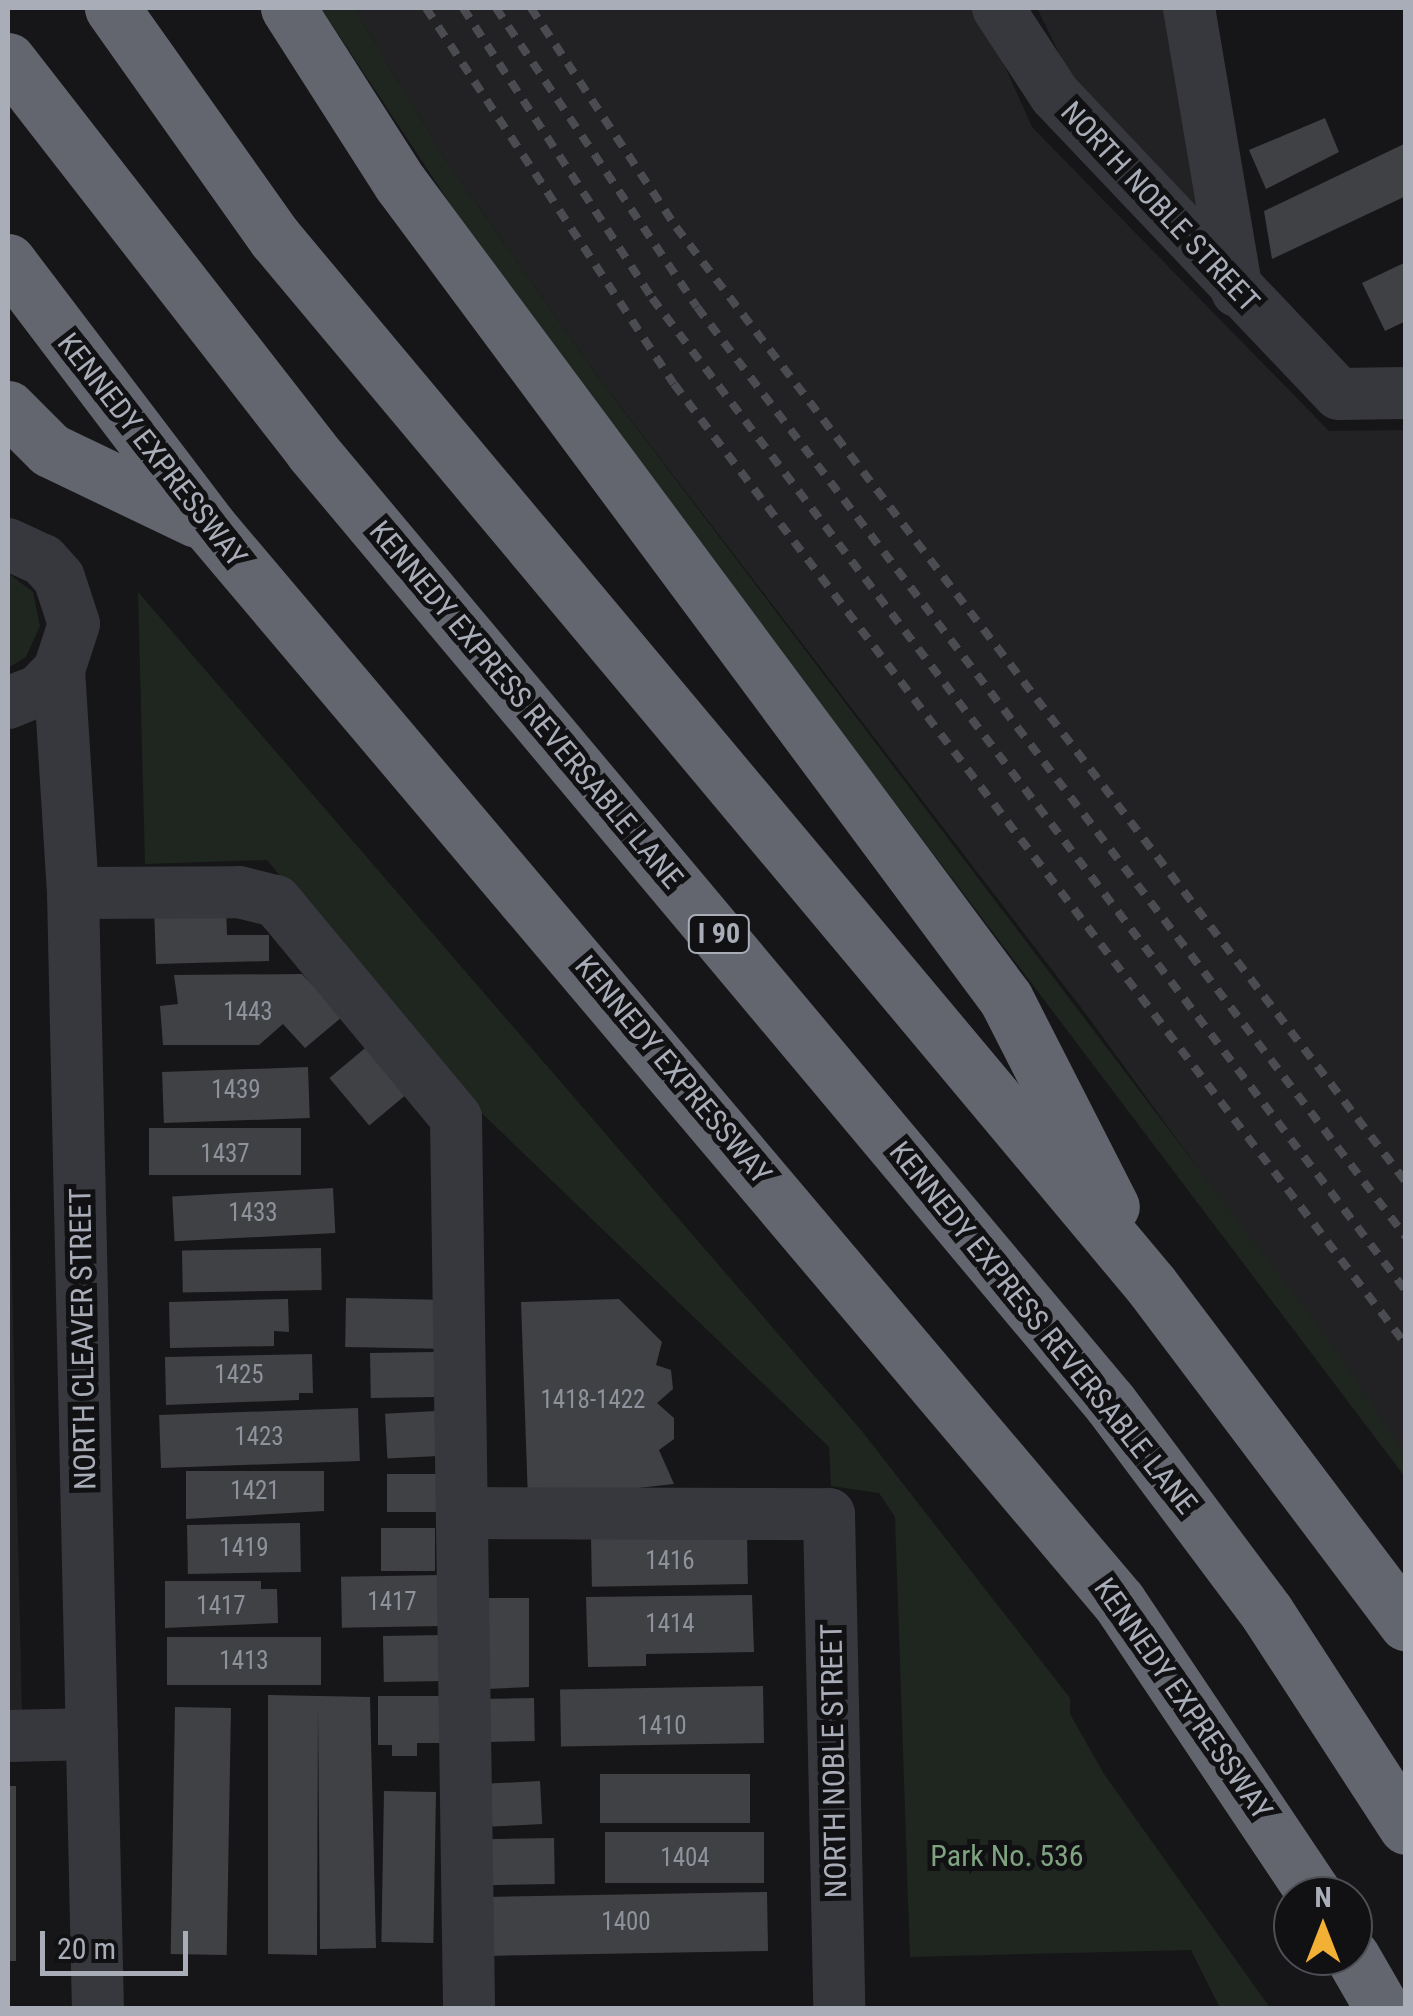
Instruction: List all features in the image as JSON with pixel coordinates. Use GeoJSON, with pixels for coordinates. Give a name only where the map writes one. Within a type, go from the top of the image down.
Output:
{"type":"FeatureCollection","features":[{"type":"Feature","properties":{"kind":"highway"},"geometry":{"type":"LineString","coordinates":[[112,8],[276,238],[1151,1286],[1278,1444],[1406,1624]]}},
{"type":"Feature","properties":{"kind":"highway"},"geometry":{"type":"LineString","coordinates":[[288,8],[400,184],[1006,999],[1151,1286]]}},
{"type":"Feature","properties":{"kind":"highway","name":"KENNEDY EXPRESS REVERSABLE LANE"},"geometry":{"type":"LineString","coordinates":[[8,60],[312,450],[1110,1402],[1267,1613],[1406,1827]]}},
{"type":"Feature","properties":{"kind":"highway","name":"KENNEDY EXPRESSWAY"},"geometry":{"type":"LineString","coordinates":[[8,261],[210,526],[1119,1602],[1303,1876]]}},
{"type":"Feature","properties":{"kind":"highway"},"geometry":{"type":"LineString","coordinates":[[8,408],[50,450],[210,526]]}},
{"type":"Feature","properties":{"kind":"highway"},"geometry":{"type":"LineString","coordinates":[[1364,1976],[1382,2008]]}},
{"type":"Feature","properties":{"kind":"street","name":"NORTH NOBLE STREET"},"geometry":{"type":"LineString","coordinates":[[998,8],[1054,95],[1338,394],[1406,393]]}},
{"type":"Feature","properties":{"kind":"street"},"geometry":{"type":"LineString","coordinates":[[1188,8],[1237,291]]}},
{"type":"Feature","properties":{"kind":"street","name":"NORTH CLEAVER STREET"},"geometry":{"type":"LineString","coordinates":[[8,544],[43,560],[70,600],[72,636],[59,670],[73,893],[98,2008]]}},
{"type":"Feature","properties":{"kind":"street"},"geometry":{"type":"LineString","coordinates":[[8,703],[40,690],[59,670]]}},
{"type":"Feature","properties":{"kind":"street"},"geometry":{"type":"LineString","coordinates":[[73,893],[239,892],[276,901],[456,1118],[469,2008]]}},
{"type":"Feature","properties":{"kind":"street","name":"NORTH NOBLE STREET"},"geometry":{"type":"LineString","coordinates":[[462,1513],[829,1514],[840,2008]]}},
{"type":"Feature","properties":{"kind":"street"},"geometry":{"type":"LineString","coordinates":[[8,1736],[92,1734]]}},
{"type":"Feature","properties":{"kind":"shaded area"},"geometry":{"type":"Polygon","coordinates":[[[354,8],[970,8],[985,22],[1032,127],[1329,431],[1405,430],[1405,1454],[1089,1018],[598,377],[443,156],[354,8]]]}},
{"type":"Feature","properties":{"kind":"shaded area"},"geometry":{"type":"Polygon","coordinates":[[[1037,8],[1189,8],[1231,256],[1075,86],[1037,8]]]}},
{"type":"Feature","properties":{"kind":"shaded area"},"geometry":{"type":"Polygon","coordinates":[[[8,1101],[22,1715],[8,1716],[8,1101]]]}},
{"type":"Feature","properties":{"kind":"green space"},"geometry":{"type":"Polygon","coordinates":[[[321,8],[354,8],[443,156],[598,377],[1339,1354],[1405,1454],[1405,1477],[507,290],[321,8]]]}},
{"type":"Feature","properties":{"kind":"green space"},"geometry":{"type":"Polygon","coordinates":[[[8,573],[33,592],[40,626],[26,657],[8,668],[8,573]]]}},
{"type":"Feature","properties":{"kind":"green space","name":"Park No. 536"},"geometry":{"type":"Polygon","coordinates":[[[138,592],[861,1430],[1070,1698],[1070,1714],[1104,1774],[1270,2008],[1220,2008],[1191,1950],[910,1957],[895,1517],[879,1493],[831,1486],[829,1447],[467,1099],[267,860],[145,864],[138,592]]]}},
{"type":"Feature","properties":{"kind":"building"},"geometry":{"type":"Polygon","coordinates":[[[1325,118],[1339,152],[1266,189],[1249,150],[1325,118]]]}},
{"type":"Feature","properties":{"kind":"building"},"geometry":{"type":"Polygon","coordinates":[[[1406,143],[1406,196],[1272,259],[1264,211],[1406,143]]]}},
{"type":"Feature","properties":{"kind":"building"},"geometry":{"type":"Polygon","coordinates":[[[1406,262],[1406,321],[1385,331],[1362,283],[1406,262]]]}},
{"type":"Feature","properties":{"kind":"building"},"geometry":{"type":"Polygon","coordinates":[[[226,907],[227,935],[269,935],[269,961],[156,964],[154,908],[226,907]]]}},
{"type":"Feature","properties":{"kind":"building"},"geometry":{"type":"Polygon","coordinates":[[[302,974],[342,1017],[305,1048],[283,1024],[259,1045],[163,1045],[160,1006],[178,1004],[174,975],[302,974]]]}},
{"type":"Feature","properties":{"kind":"building"},"geometry":{"type":"Polygon","coordinates":[[[370,1044],[410,1091],[369,1126],[329,1078],[370,1044]]]}},
{"type":"Feature","properties":{"kind":"building"},"geometry":{"type":"Polygon","coordinates":[[[308,1067],[310,1118],[164,1123],[162,1072],[308,1067]]]}},
{"type":"Feature","properties":{"kind":"building"},"geometry":{"type":"Polygon","coordinates":[[[149,1128],[301,1128],[301,1175],[149,1175],[149,1128]]]}},
{"type":"Feature","properties":{"kind":"building"},"geometry":{"type":"Polygon","coordinates":[[[333,1188],[335,1233],[175,1241],[172,1196],[333,1188]]]}},
{"type":"Feature","properties":{"kind":"building"},"geometry":{"type":"Polygon","coordinates":[[[321,1248],[322,1290],[183,1292],[182,1250],[321,1248]]]}},
{"type":"Feature","properties":{"kind":"building"},"geometry":{"type":"Polygon","coordinates":[[[346,1298],[440,1300],[439,1349],[345,1347],[346,1298]]]}},
{"type":"Feature","properties":{"kind":"building"},"geometry":{"type":"Polygon","coordinates":[[[288,1299],[289,1332],[274,1331],[274,1346],[170,1348],[169,1302],[288,1299]]]}},
{"type":"Feature","properties":{"kind":"building"},"geometry":{"type":"Polygon","coordinates":[[[619,1299],[662,1342],[656,1365],[671,1370],[673,1389],[657,1403],[674,1418],[674,1439],[659,1450],[674,1484],[528,1500],[521,1302],[619,1299]]]}},
{"type":"Feature","properties":{"kind":"building"},"geometry":{"type":"Polygon","coordinates":[[[434,1352],[435,1397],[371,1398],[370,1353],[434,1352]]]}},
{"type":"Feature","properties":{"kind":"building"},"geometry":{"type":"Polygon","coordinates":[[[312,1354],[313,1393],[299,1393],[299,1400],[166,1405],[165,1357],[312,1354]]]}},
{"type":"Feature","properties":{"kind":"building"},"geometry":{"type":"Polygon","coordinates":[[[358,1408],[360,1461],[161,1468],[159,1415],[358,1408]]]}},
{"type":"Feature","properties":{"kind":"building"},"geometry":{"type":"Polygon","coordinates":[[[436,1411],[438,1456],[387,1459],[385,1414],[436,1411]]]}},
{"type":"Feature","properties":{"kind":"building"},"geometry":{"type":"Polygon","coordinates":[[[186,1471],[324,1471],[324,1511],[186,1519],[186,1471]]]}},
{"type":"Feature","properties":{"kind":"building"},"geometry":{"type":"Polygon","coordinates":[[[387,1474],[438,1474],[438,1512],[387,1512],[387,1474]]]}},
{"type":"Feature","properties":{"kind":"building"},"geometry":{"type":"Polygon","coordinates":[[[300,1523],[301,1572],[188,1574],[187,1525],[300,1523]]]}},
{"type":"Feature","properties":{"kind":"building"},"geometry":{"type":"Polygon","coordinates":[[[381,1528],[435,1528],[435,1571],[381,1571],[381,1528]]]}},
{"type":"Feature","properties":{"kind":"building"},"geometry":{"type":"Polygon","coordinates":[[[747,1533],[748,1584],[592,1587],[591,1536],[747,1533]]]}},
{"type":"Feature","properties":{"kind":"building"},"geometry":{"type":"Polygon","coordinates":[[[442,1575],[443,1626],[342,1628],[341,1577],[442,1575]]]}},
{"type":"Feature","properties":{"kind":"building"},"geometry":{"type":"Polygon","coordinates":[[[165,1581],[261,1581],[261,1589],[277,1589],[278,1623],[165,1628],[165,1581]]]}},
{"type":"Feature","properties":{"kind":"building"},"geometry":{"type":"Polygon","coordinates":[[[752,1595],[754,1652],[646,1654],[646,1666],[588,1667],[586,1597],[752,1595]]]}},
{"type":"Feature","properties":{"kind":"building"},"geometry":{"type":"Polygon","coordinates":[[[475,1598],[529,1598],[529,1687],[486,1689],[475,1598]]]}},
{"type":"Feature","properties":{"kind":"building"},"geometry":{"type":"Polygon","coordinates":[[[444,1635],[445,1681],[384,1682],[383,1636],[444,1635]]]}},
{"type":"Feature","properties":{"kind":"building"},"geometry":{"type":"Polygon","coordinates":[[[167,1637],[321,1637],[321,1685],[167,1685],[167,1637]]]}},
{"type":"Feature","properties":{"kind":"building"},"geometry":{"type":"Polygon","coordinates":[[[763,1686],[764,1743],[561,1747],[560,1690],[763,1686]]]}},
{"type":"Feature","properties":{"kind":"building"},"geometry":{"type":"Polygon","coordinates":[[[268,1695],[370,1697],[376,1948],[320,1949],[318,1708],[317,1955],[268,1954],[268,1695]]]}},
{"type":"Feature","properties":{"kind":"building"},"geometry":{"type":"Polygon","coordinates":[[[378,1696],[444,1696],[444,1743],[417,1743],[417,1756],[392,1756],[392,1745],[378,1745],[378,1696]]]}},
{"type":"Feature","properties":{"kind":"building"},"geometry":{"type":"Polygon","coordinates":[[[534,1698],[535,1741],[483,1742],[482,1699],[534,1698]]]}},
{"type":"Feature","properties":{"kind":"building"},"geometry":{"type":"Polygon","coordinates":[[[175,1707],[231,1708],[227,1955],[171,1954],[175,1707]]]}},
{"type":"Feature","properties":{"kind":"building"},"geometry":{"type":"Polygon","coordinates":[[[600,1774],[750,1774],[750,1823],[600,1823],[600,1774]]]}},
{"type":"Feature","properties":{"kind":"building"},"geometry":{"type":"Polygon","coordinates":[[[540,1781],[542,1824],[492,1827],[490,1784],[540,1781]]]}},
{"type":"Feature","properties":{"kind":"building"},"geometry":{"type":"Polygon","coordinates":[[[8,1786],[16,1786],[16,1961],[8,1961],[8,1786]]]}},
{"type":"Feature","properties":{"kind":"building"},"geometry":{"type":"Polygon","coordinates":[[[384,1791],[436,1792],[433,1943],[381,1942],[384,1791]]]}},
{"type":"Feature","properties":{"kind":"building"},"geometry":{"type":"Polygon","coordinates":[[[605,1832],[764,1832],[764,1883],[605,1883],[605,1832]]]}},
{"type":"Feature","properties":{"kind":"building"},"geometry":{"type":"Polygon","coordinates":[[[554,1838],[555,1884],[486,1885],[485,1839],[554,1838]]]}},
{"type":"Feature","properties":{"kind":"building"},"geometry":{"type":"Polygon","coordinates":[[[767,1892],[768,1951],[486,1956],[485,1897],[767,1892]]]}},
{"type":"Feature","properties":{"kind":"railway"},"geometry":{"type":"LineString","coordinates":[[426,8],[674,384],[1406,1345]]}},
{"type":"Feature","properties":{"kind":"railway"},"geometry":{"type":"LineString","coordinates":[[463,8],[652,298],[1406,1291]]}},
{"type":"Feature","properties":{"kind":"railway"},"geometry":{"type":"LineString","coordinates":[[496,8],[697,307],[1406,1237]]}},
{"type":"Feature","properties":{"kind":"railway"},"geometry":{"type":"LineString","coordinates":[[531,8],[676,227],[1406,1182]]}}]}
